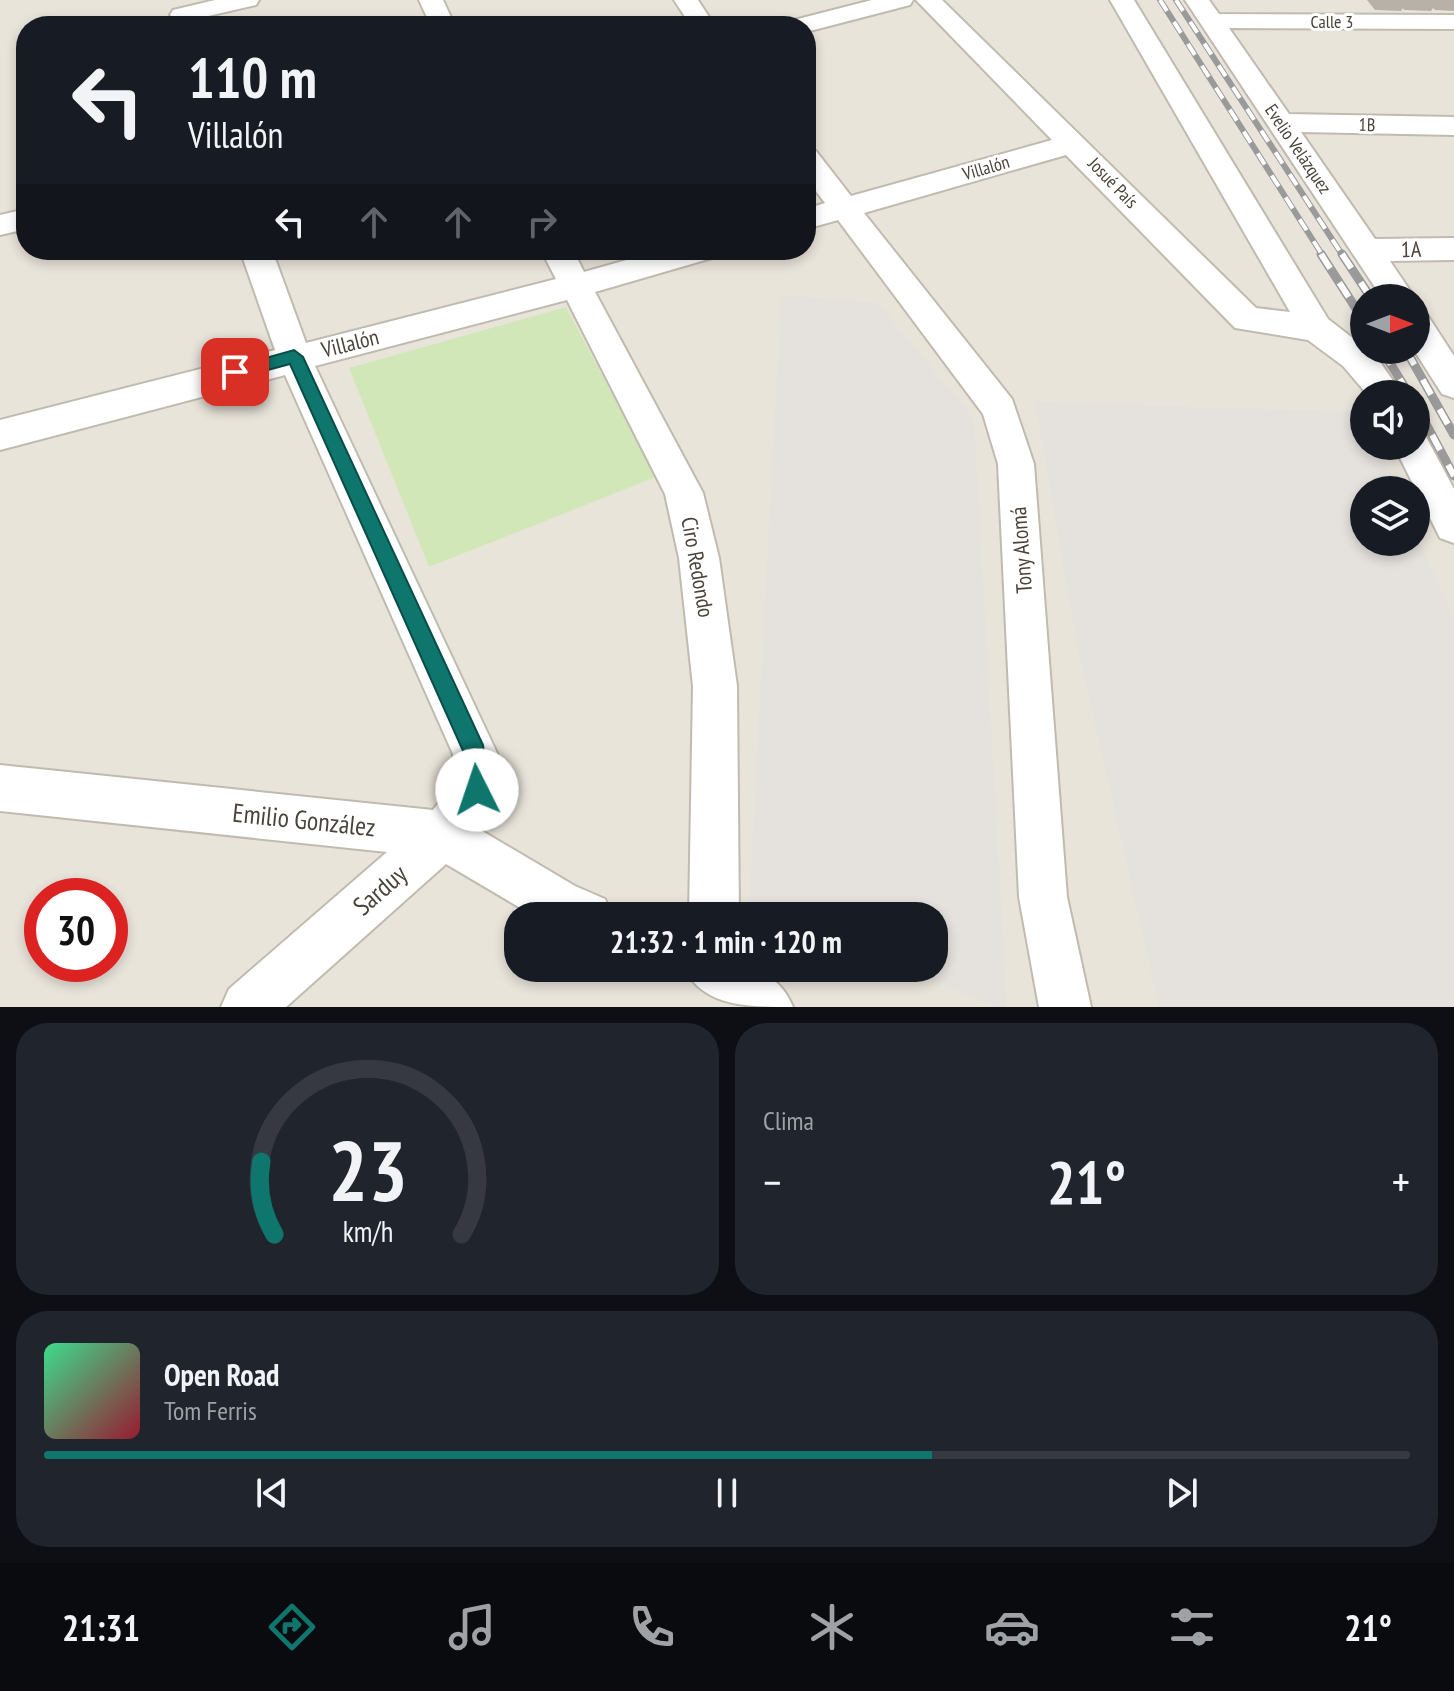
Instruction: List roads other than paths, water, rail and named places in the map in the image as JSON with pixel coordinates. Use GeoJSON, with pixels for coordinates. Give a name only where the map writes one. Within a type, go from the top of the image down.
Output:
{"type":"FeatureCollection","features":[{"type":"Feature","properties":{"kind":"street"},"geometry":{"type":"LineString","coordinates":[[182,14],[247,0]]}},
{"type":"Feature","properties":{"kind":"street"},"geometry":{"type":"LineString","coordinates":[[816,22],[901,0]]}},
{"type":"Feature","properties":{"kind":"street","name":"Josué País"},"geometry":{"type":"LineString","coordinates":[[928,0],[1247,319],[1316,328]]}},
{"type":"Feature","properties":{"kind":"street"},"geometry":{"type":"LineString","coordinates":[[1122,0],[1316,328],[1346,347],[1377,380]]}},
{"type":"Feature","properties":{"kind":"street","name":"Calle 3"},"geometry":{"type":"LineString","coordinates":[[1204,11],[1454,22]]}},
{"type":"Feature","properties":{"kind":"street","name":"Evelio Velázquez"},"geometry":{"type":"LineString","coordinates":[[1204,11],[1390,284]]}},
{"type":"Feature","properties":{"kind":"street","name":"1B"},"geometry":{"type":"LineString","coordinates":[[1281,123],[1454,126]]}},
{"type":"Feature","properties":{"kind":"street","name":"Villalón"},"geometry":{"type":"LineString","coordinates":[[816,216],[1074,143]]}},
{"type":"Feature","properties":{"kind":"street","name":"Tony Alomá"},"geometry":{"type":"LineString","coordinates":[[816,170],[999,409],[1016,464],[1043,897],[1065,1007]]}},
{"type":"Feature","properties":{"kind":"street","name":"1A"},"geometry":{"type":"LineString","coordinates":[[1368,250],[1454,249]]}},
{"type":"Feature","properties":{"kind":"street"},"geometry":{"type":"LineString","coordinates":[[260,260],[294,357]]}},
{"type":"Feature","properties":{"kind":"street","name":"Ciro Redondo"},"geometry":{"type":"LineString","coordinates":[[562,260],[684,493],[699,558],[715,686],[714,902]]}},
{"type":"Feature","properties":{"kind":"street","name":"Villalón"},"geometry":{"type":"LineString","coordinates":[[0,435],[666,260]]}},
{"type":"Feature","properties":{"kind":"street"},"geometry":{"type":"LineString","coordinates":[[1430,347],[1454,384]]}},
{"type":"Feature","properties":{"kind":"street","name":"Sarduy"},"geometry":{"type":"LineString","coordinates":[[247,1007],[443,835],[477,790],[475,753],[294,357]]}},
{"type":"Feature","properties":{"kind":"street"},"geometry":{"type":"LineString","coordinates":[[1419,460],[1454,526]]}},
{"type":"Feature","properties":{"kind":"street","name":"Emilio González"},"geometry":{"type":"LineString","coordinates":[[0,788],[443,835],[556,902]]}},
{"type":"Feature","properties":{"kind":"street"},"geometry":{"type":"LineString","coordinates":[[731,982],[767,1007]]}},
{"type":"Feature","properties":{"kind":"railway"},"geometry":{"type":"LineString","coordinates":[[1160,0],[1323,256]]}},
{"type":"Feature","properties":{"kind":"railway"},"geometry":{"type":"LineString","coordinates":[[1176,0],[1343,256]]}},
{"type":"Feature","properties":{"kind":"railway"},"geometry":{"type":"LineString","coordinates":[[1321,254],[1350,299]]}},
{"type":"Feature","properties":{"kind":"railway"},"geometry":{"type":"LineString","coordinates":[[1342,254],[1362,284]]}},
{"type":"Feature","properties":{"kind":"railway"},"geometry":{"type":"LineString","coordinates":[[1391,364],[1400,380]]}},
{"type":"Feature","properties":{"kind":"railway"},"geometry":{"type":"LineString","coordinates":[[1414,364],[1454,435]]}},
{"type":"Feature","properties":{"kind":"railway"},"geometry":{"type":"LineString","coordinates":[[1430,431],[1454,476]]}}]}
